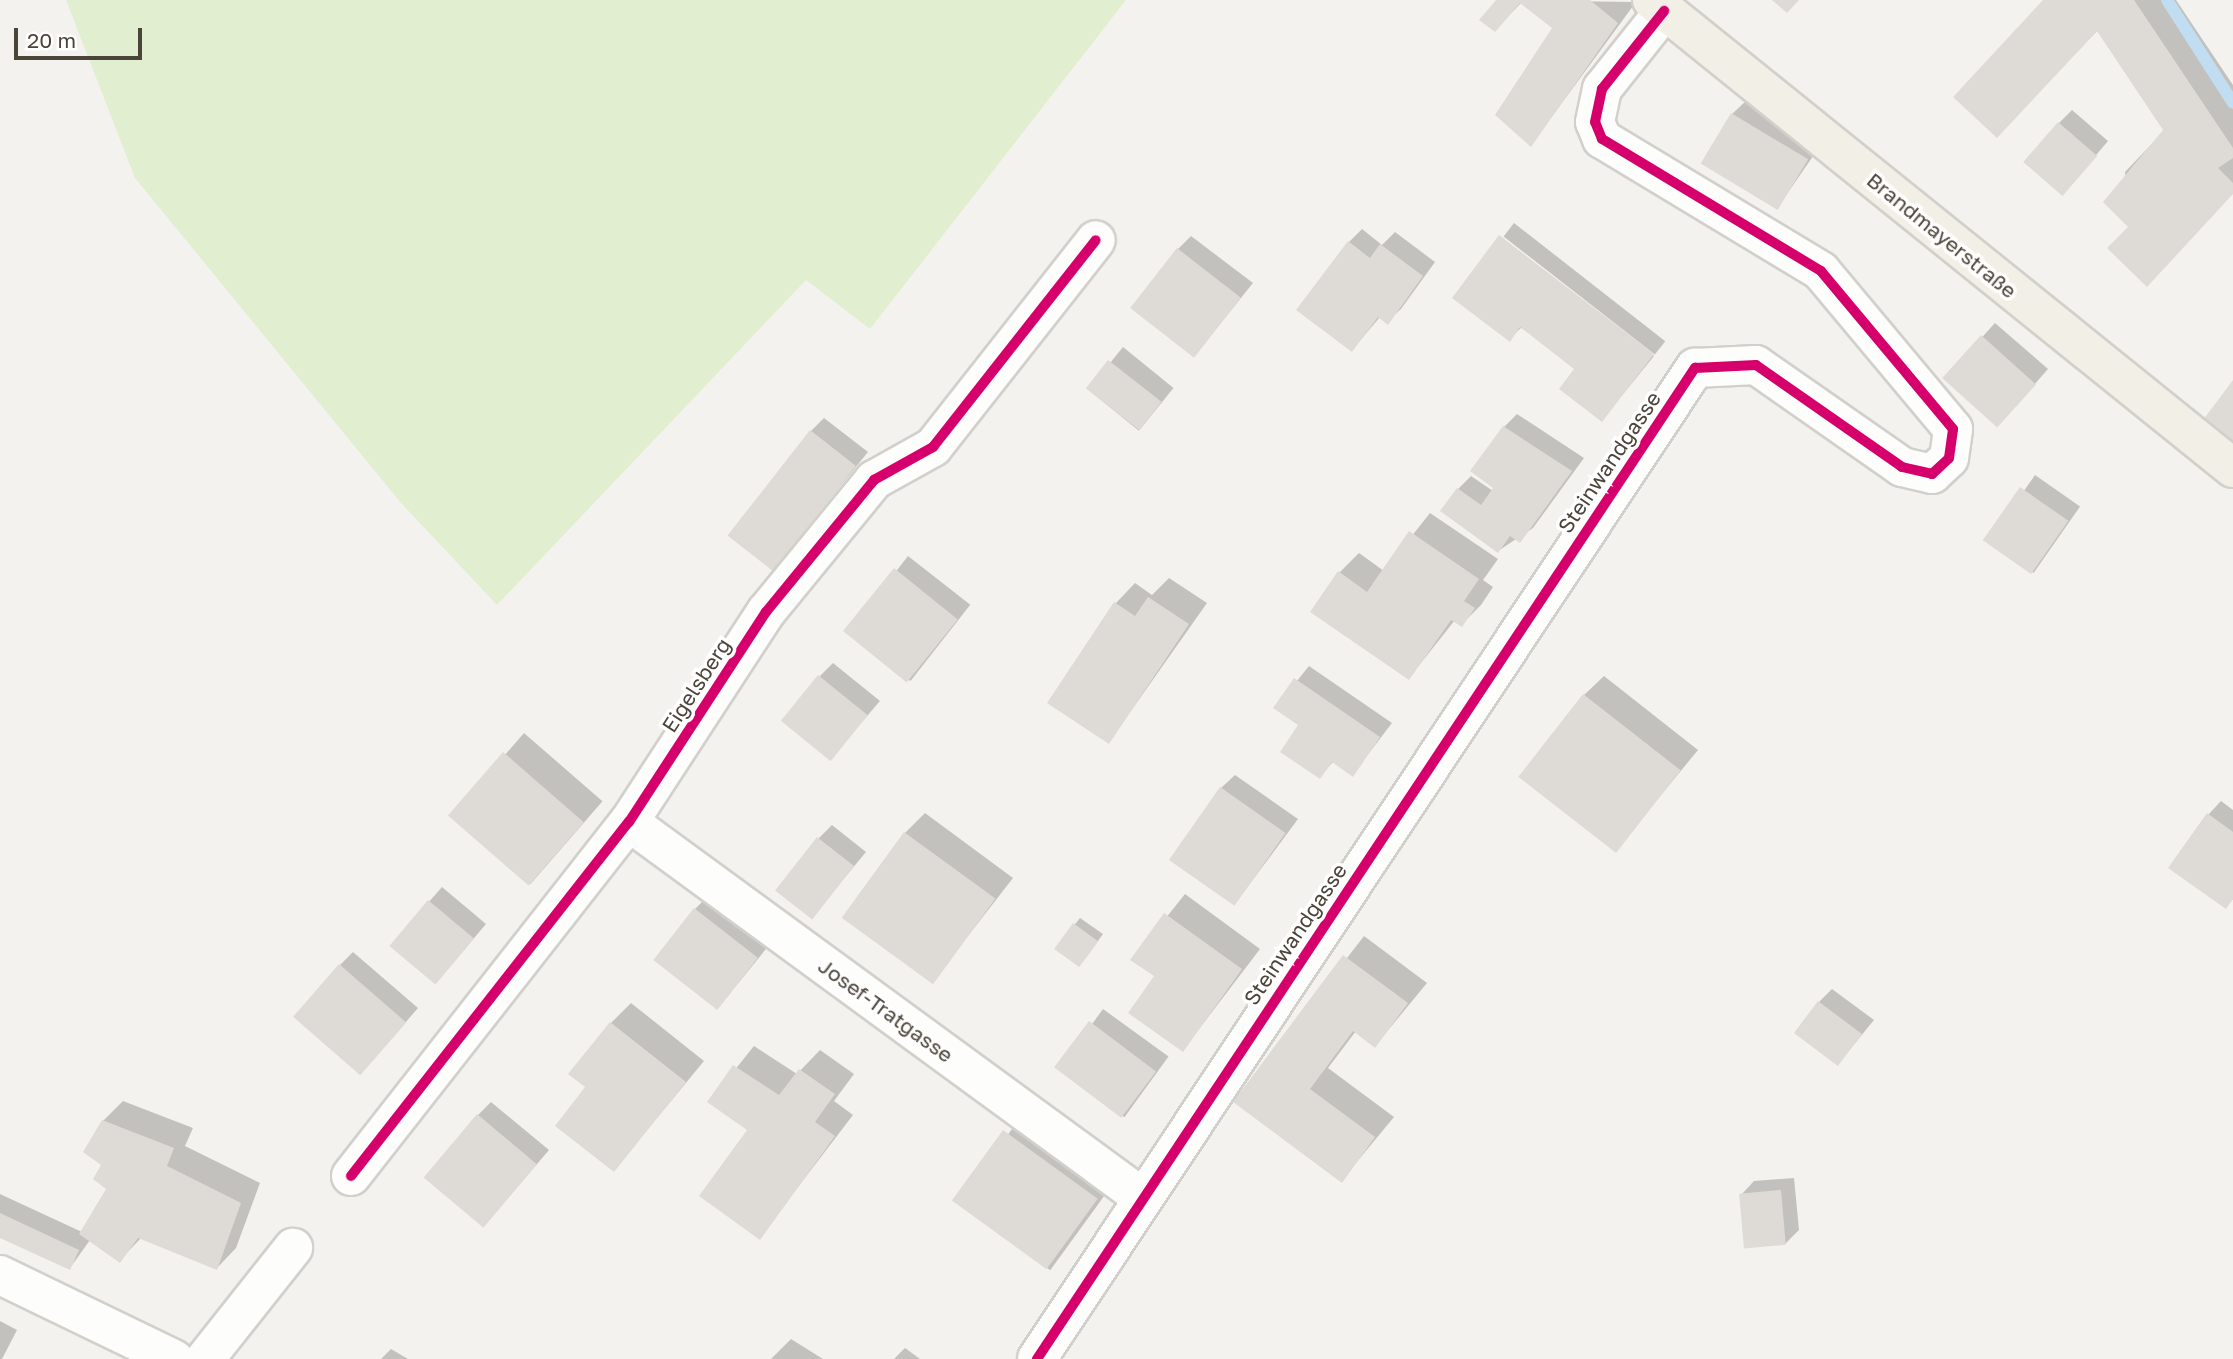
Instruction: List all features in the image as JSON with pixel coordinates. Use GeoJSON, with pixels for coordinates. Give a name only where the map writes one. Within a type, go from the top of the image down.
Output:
{"type":"FeatureCollection","features":[{"type":"Feature","properties":{"kind":"main road","name":"Brandmayerstraße"},"geometry":{"type":"LineString","coordinates":[[1658,5],[2233,468]]}},
{"type":"Feature","properties":{"kind":"street","name":"Steinwandgasse"},"geometry":{"type":"LineString","coordinates":[[1037,1359],[1695,368],[1756,365],[1902,467],[1932,474],[1949,458],[1953,429],[1821,271],[1602,139],[1595,122],[1602,89],[1658,5]]}},
{"type":"Feature","properties":{"kind":"street","name":"Eigelsberg"},"geometry":{"type":"LineString","coordinates":[[351,1176],[629,822],[766,612],[874,480],[933,447],[1096,240]]}},
{"type":"Feature","properties":{"kind":"street","name":"Josef-Tratgasse"},"geometry":{"type":"LineString","coordinates":[[629,822],[1143,1198]]}},
{"type":"Feature","properties":{"kind":"street"},"geometry":{"type":"LineString","coordinates":[[205,1359],[293,1248]]}},
{"type":"Feature","properties":{"kind":"street"},"geometry":{"type":"LineString","coordinates":[[0,1276],[174,1359]]}},
{"type":"Feature","properties":{"kind":"green space"},"geometry":{"type":"Polygon","coordinates":[[[66,0],[1126,0],[870,329],[806,280],[497,605],[401,503],[135,178],[66,0]]]}},
{"type":"Feature","properties":{"kind":"building"},"geometry":{"type":"Polygon","coordinates":[[[1496,0],[1590,0],[1618,23],[1531,147],[1495,115],[1552,28],[1520,3],[1495,32],[1479,20],[1496,0]]]}},
{"type":"Feature","properties":{"kind":"building"},"geometry":{"type":"Polygon","coordinates":[[[1772,0],[1799,0],[1787,13],[1772,0]]]}},
{"type":"Feature","properties":{"kind":"building"},"geometry":{"type":"Polygon","coordinates":[[[2043,0],[2134,0],[2233,148],[2233,158],[2218,168],[2233,183],[2233,194],[2147,287],[2107,248],[2128,227],[2103,202],[2163,130],[2097,31],[1997,138],[1953,97],[2043,0]]]}},
{"type":"Feature","properties":{"kind":"building"},"geometry":{"type":"Polygon","coordinates":[[[1731,113],[1808,159],[1778,210],[1701,164],[1731,113]]]}},
{"type":"Feature","properties":{"kind":"building"},"geometry":{"type":"Polygon","coordinates":[[[2058,122],[2097,156],[2062,196],[2023,162],[2058,122]]]}},
{"type":"Feature","properties":{"kind":"building"},"geometry":{"type":"Polygon","coordinates":[[[1499,235],[1654,354],[1602,422],[1559,389],[1574,369],[1520,327],[1510,342],[1452,298],[1499,235]]]}},
{"type":"Feature","properties":{"kind":"building"},"geometry":{"type":"Polygon","coordinates":[[[1348,241],[1370,258],[1380,244],[1423,276],[1388,325],[1378,317],[1352,352],[1296,310],[1348,241]]]}},
{"type":"Feature","properties":{"kind":"building"},"geometry":{"type":"Polygon","coordinates":[[[1177,248],[1241,298],[1194,358],[1130,308],[1177,248]]]}},
{"type":"Feature","properties":{"kind":"building"},"geometry":{"type":"Polygon","coordinates":[[[1981,335],[2036,385],[1997,428],[1942,378],[1981,335]]]}},
{"type":"Feature","properties":{"kind":"building"},"geometry":{"type":"Polygon","coordinates":[[[1108,360],[1162,402],[1139,430],[1086,388],[1108,360]]]}},
{"type":"Feature","properties":{"kind":"building"},"geometry":{"type":"Polygon","coordinates":[[[2233,380],[2233,443],[2203,420],[2233,380]]]}},
{"type":"Feature","properties":{"kind":"building"},"geometry":{"type":"Polygon","coordinates":[[[1503,426],[1572,471],[1520,543],[1510,536],[1498,553],[1440,511],[1457,488],[1481,505],[1493,488],[1470,471],[1503,426]]]}},
{"type":"Feature","properties":{"kind":"building"},"geometry":{"type":"Polygon","coordinates":[[[810,430],[856,466],[773,571],[728,536],[810,430]]]}},
{"type":"Feature","properties":{"kind":"building"},"geometry":{"type":"Polygon","coordinates":[[[2020,487],[2068,521],[2031,574],[1983,540],[2020,487]]]}},
{"type":"Feature","properties":{"kind":"building"},"geometry":{"type":"Polygon","coordinates":[[[1409,531],[1479,579],[1464,601],[1475,608],[1462,627],[1451,620],[1409,680],[1310,612],[1338,571],[1367,592],[1409,531]]]}},
{"type":"Feature","properties":{"kind":"building"},"geometry":{"type":"Polygon","coordinates":[[[894,568],[958,620],[907,683],[843,631],[894,568]]]}},
{"type":"Feature","properties":{"kind":"building"},"geometry":{"type":"Polygon","coordinates":[[[1148,597],[1189,624],[1109,744],[1047,703],[1114,602],[1135,616],[1148,597]]]}},
{"type":"Feature","properties":{"kind":"building"},"geometry":{"type":"Polygon","coordinates":[[[818,675],[868,715],[831,761],[781,721],[818,675]]]}},
{"type":"Feature","properties":{"kind":"building"},"geometry":{"type":"Polygon","coordinates":[[[1294,678],[1380,737],[1353,777],[1332,762],[1320,779],[1280,752],[1298,725],[1273,708],[1294,678]]]}},
{"type":"Feature","properties":{"kind":"building"},"geometry":{"type":"Polygon","coordinates":[[[1583,694],[1681,770],[1616,853],[1518,777],[1583,694]]]}},
{"type":"Feature","properties":{"kind":"building"},"geometry":{"type":"Polygon","coordinates":[[[503,752],[584,822],[529,886],[448,815],[503,752]]]}},
{"type":"Feature","properties":{"kind":"building"},"geometry":{"type":"Polygon","coordinates":[[[1220,787],[1286,833],[1234,906],[1169,860],[1220,787]]]}},
{"type":"Feature","properties":{"kind":"building"},"geometry":{"type":"Polygon","coordinates":[[[2207,813],[2233,832],[2233,899],[2226,909],[2168,868],[2207,813]]]}},
{"type":"Feature","properties":{"kind":"building"},"geometry":{"type":"Polygon","coordinates":[[[904,832],[995,898],[933,984],[842,918],[904,832]]]}},
{"type":"Feature","properties":{"kind":"building"},"geometry":{"type":"Polygon","coordinates":[[[817,837],[854,866],[812,920],[775,891],[817,837]]]}},
{"type":"Feature","properties":{"kind":"building"},"geometry":{"type":"Polygon","coordinates":[[[428,900],[474,939],[435,985],[389,946],[428,900]]]}},
{"type":"Feature","properties":{"kind":"building"},"geometry":{"type":"Polygon","coordinates":[[[694,908],[758,958],[717,1010],[653,960],[694,908]]]}},
{"type":"Feature","properties":{"kind":"building"},"geometry":{"type":"Polygon","coordinates":[[[1164,913],[1242,969],[1183,1052],[1128,1013],[1154,976],[1130,960],[1164,913]]]}},
{"type":"Feature","properties":{"kind":"building"},"geometry":{"type":"Polygon","coordinates":[[[1073,923],[1098,941],[1079,967],[1054,949],[1073,923]]]}},
{"type":"Feature","properties":{"kind":"building"},"geometry":{"type":"Polygon","coordinates":[[[1343,955],[1408,1003],[1375,1048],[1353,1031],[1310,1089],[1375,1137],[1342,1183],[1233,1102],[1343,955]]]}},
{"type":"Feature","properties":{"kind":"building"},"geometry":{"type":"Polygon","coordinates":[[[339,964],[406,1022],[360,1075],[293,1017],[339,964]]]}},
{"type":"Feature","properties":{"kind":"building"},"geometry":{"type":"Polygon","coordinates":[[[1818,1001],[1862,1034],[1838,1066],[1794,1033],[1818,1001]]]}},
{"type":"Feature","properties":{"kind":"building"},"geometry":{"type":"Polygon","coordinates":[[[1089,1021],[1156,1072],[1121,1118],[1054,1067],[1089,1021]]]}},
{"type":"Feature","properties":{"kind":"building"},"geometry":{"type":"Polygon","coordinates":[[[610,1022],[686,1082],[614,1172],[555,1126],[585,1087],[568,1074],[610,1022]]]}},
{"type":"Feature","properties":{"kind":"building"},"geometry":{"type":"Polygon","coordinates":[[[733,1065],[779,1095],[799,1069],[835,1094],[815,1122],[835,1136],[760,1240],[699,1196],[747,1130],[707,1102],[733,1065]]]}},
{"type":"Feature","properties":{"kind":"building"},"geometry":{"type":"Polygon","coordinates":[[[477,1114],[537,1164],[483,1228],[424,1178],[477,1114]]]}},
{"type":"Feature","properties":{"kind":"building"},"geometry":{"type":"Polygon","coordinates":[[[102,1120],[174,1148],[167,1166],[241,1203],[217,1270],[138,1238],[120,1263],[79,1234],[106,1189],[93,1179],[101,1165],[83,1152],[102,1120]]]}},
{"type":"Feature","properties":{"kind":"building"},"geometry":{"type":"Polygon","coordinates":[[[1003,1130],[1098,1199],[1047,1269],[952,1200],[1003,1130]]]}},
{"type":"Feature","properties":{"kind":"building"},"geometry":{"type":"Polygon","coordinates":[[[1781,1190],[1786,1245],[1744,1248],[1739,1194],[1781,1190]]]}},
{"type":"Feature","properties":{"kind":"building"},"geometry":{"type":"Polygon","coordinates":[[[0,1213],[79,1250],[70,1270],[0,1238],[0,1213]]]}},
{"type":"Feature","properties":{"kind":"waterway"},"geometry":{"type":"LineString","coordinates":[[2167,0],[2233,103]]}},
{"type":"Feature","properties":{"kind":"cycle path"},"geometry":{"type":"LineString","coordinates":[[1037,1359],[1695,368],[1756,365],[1902,467],[1932,474],[1949,458],[1953,429],[1821,271],[1602,139],[1595,122],[1602,89],[1664,11]]}},
{"type":"Feature","properties":{"kind":"cycle path"},"geometry":{"type":"LineString","coordinates":[[351,1176],[629,822],[766,612],[874,480],[933,447],[1096,240]]}}]}
